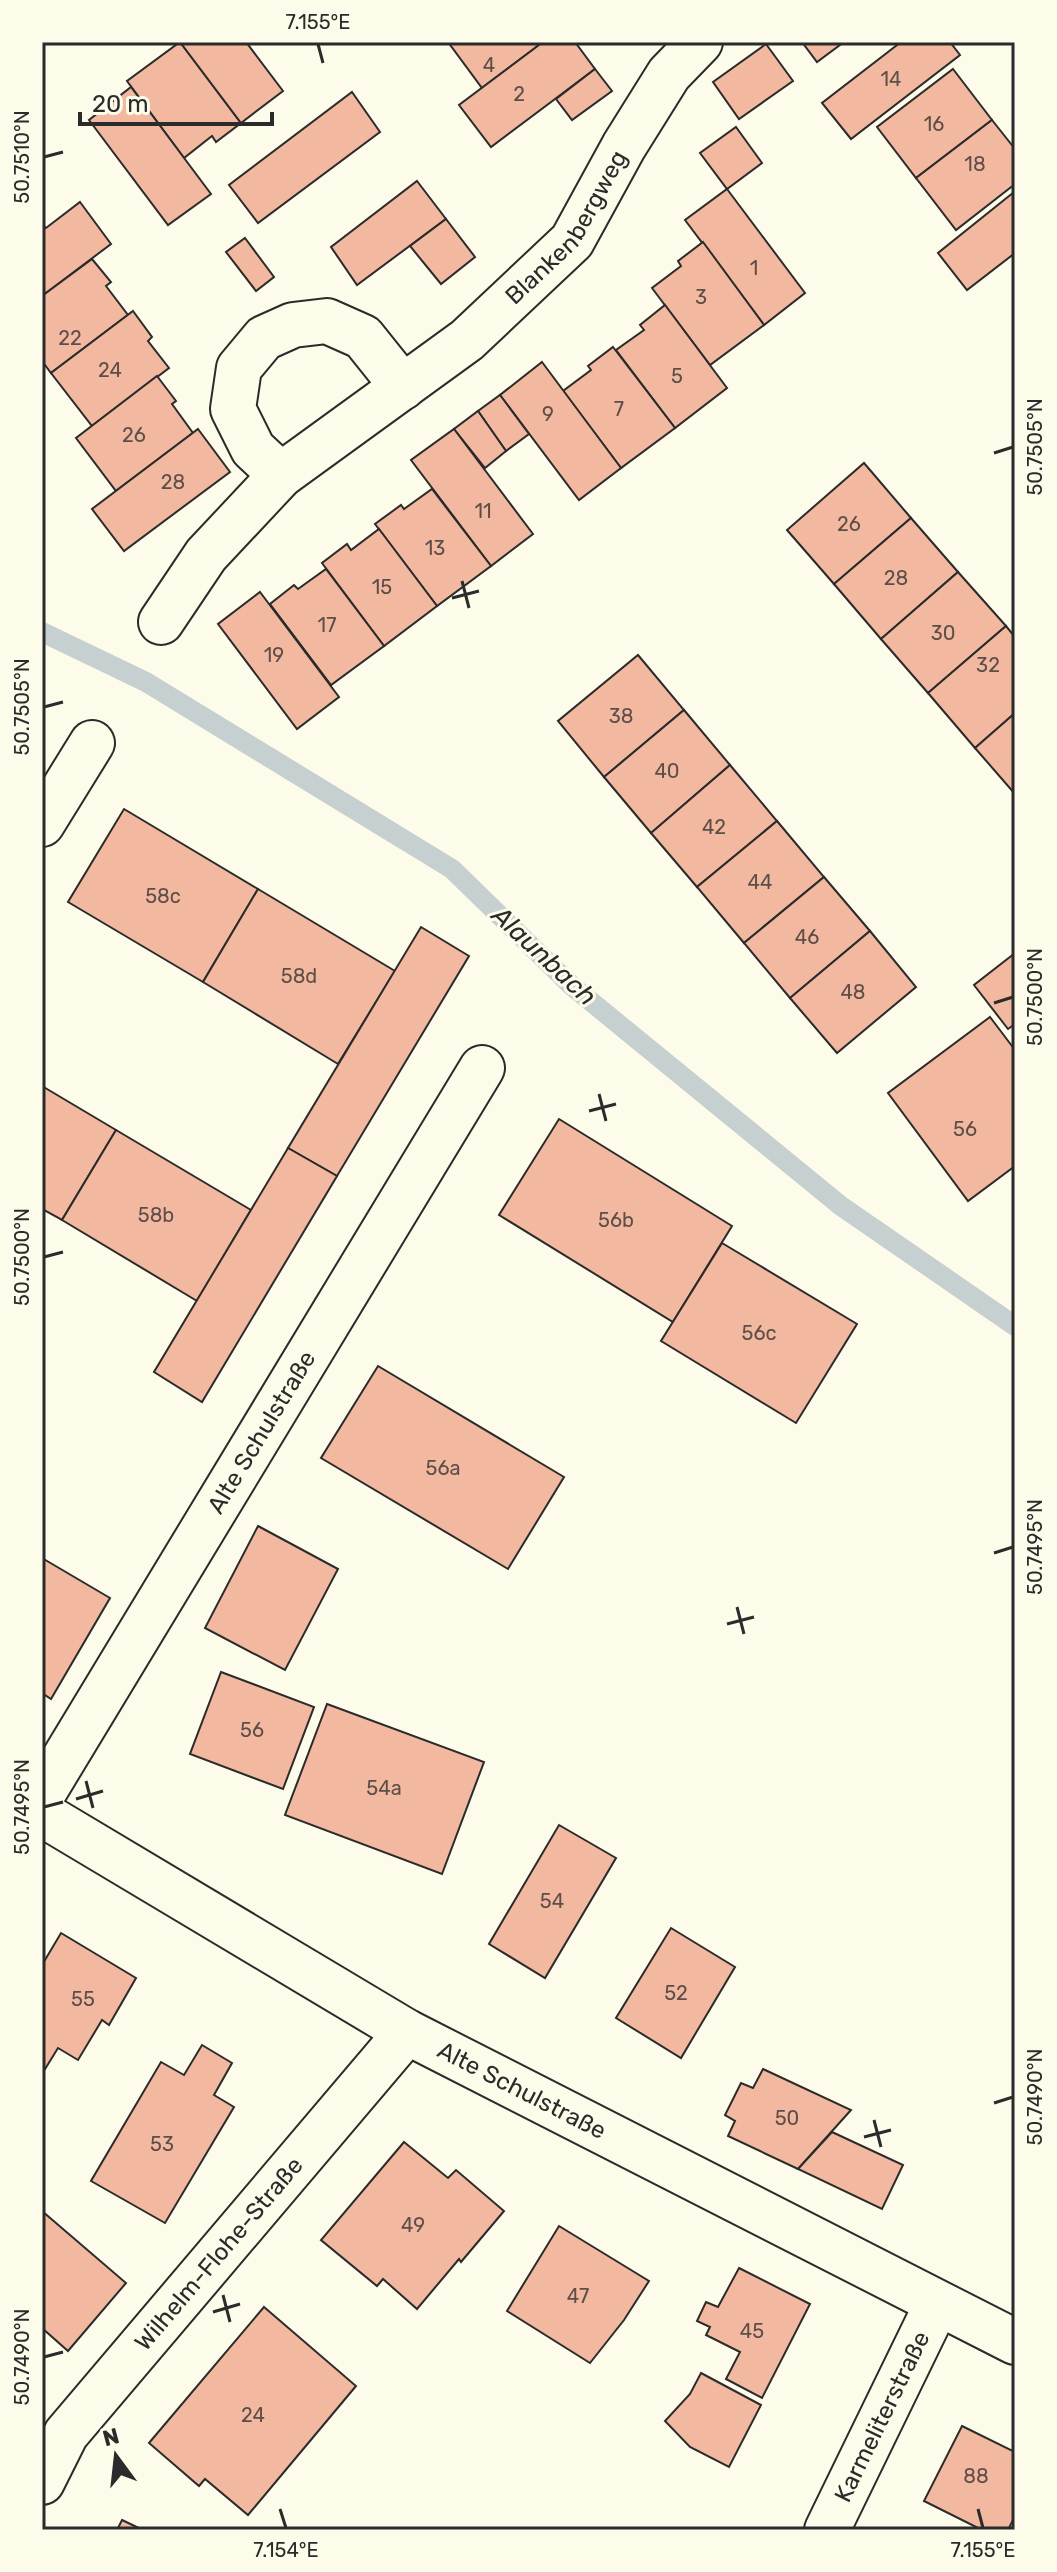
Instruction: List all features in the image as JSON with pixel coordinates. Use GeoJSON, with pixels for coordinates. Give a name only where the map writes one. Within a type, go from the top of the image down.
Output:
{"type":"FeatureCollection","features":[{"type":"Feature","properties":{"kind":"street","name":"Blankenbergweg"},"geometry":{"type":"LineString","coordinates":[[161,622],[206,555],[281,475],[467,340],[572,241],[624,146],[669,74],[700,42]]}},
{"type":"Feature","properties":{"kind":"street"},"geometry":{"type":"LineString","coordinates":[[281,475],[253,449],[233,409],[239,368],[264,338],[293,325],[327,321],[363,337],[403,387]]}},
{"type":"Feature","properties":{"kind":"street"},"geometry":{"type":"LineString","coordinates":[[42,824],[92,743]]}},
{"type":"Feature","properties":{"kind":"street","name":"Alte Schulstraße"},"geometry":{"type":"LineString","coordinates":[[42,1795],[482,1068]]}},
{"type":"Feature","properties":{"kind":"street","name":"Alte Schulstraße"},"geometry":{"type":"LineString","coordinates":[[42,1814],[407,2032],[1015,2342]]}},
{"type":"Feature","properties":{"kind":"street","name":"Wilhelm-Flohe-Straße"},"geometry":{"type":"LineString","coordinates":[[42,2482],[66,2434],[407,2032]]}},
{"type":"Feature","properties":{"kind":"street","name":"Karmeliterstraße"},"geometry":{"type":"LineString","coordinates":[[827,2530],[937,2304]]}},
{"type":"Feature","properties":{"kind":"building"},"geometry":{"type":"Polygon","coordinates":[[[180,42],[241,123],[216,142],[212,136],[184,158],[127,81],[180,42]]]}},
{"type":"Feature","properties":{"kind":"building"},"geometry":{"type":"Polygon","coordinates":[[[180,42],[246,42],[283,91],[241,123],[180,42]]]}},
{"type":"Feature","properties":{"kind":"building"},"geometry":{"type":"Polygon","coordinates":[[[448,42],[543,42],[482,88],[448,42]]]}},
{"type":"Feature","properties":{"kind":"building"},"geometry":{"type":"Polygon","coordinates":[[[543,42],[575,42],[595,69],[491,147],[459,105],[543,42]]]}},
{"type":"Feature","properties":{"kind":"building"},"geometry":{"type":"Polygon","coordinates":[[[802,42],[844,42],[817,62],[802,42]]]}},
{"type":"Feature","properties":{"kind":"building"},"geometry":{"type":"Polygon","coordinates":[[[901,42],[950,42],[960,55],[851,139],[822,103],[901,42]]]}},
{"type":"Feature","properties":{"kind":"building"},"geometry":{"type":"Polygon","coordinates":[[[766,44],[793,81],[739,119],[713,82],[766,44]]]}},
{"type":"Feature","properties":{"kind":"building"},"geometry":{"type":"Polygon","coordinates":[[[595,69],[612,91],[572,120],[556,99],[595,69]]]}},
{"type":"Feature","properties":{"kind":"building"},"geometry":{"type":"Polygon","coordinates":[[[953,69],[992,120],[916,178],[877,127],[953,69]]]}},
{"type":"Feature","properties":{"kind":"building"},"geometry":{"type":"Polygon","coordinates":[[[131,87],[211,194],[168,225],[89,120],[131,87]]]}},
{"type":"Feature","properties":{"kind":"building"},"geometry":{"type":"Polygon","coordinates":[[[352,92],[380,132],[258,223],[229,185],[352,92]]]}},
{"type":"Feature","properties":{"kind":"building"},"geometry":{"type":"Polygon","coordinates":[[[992,120],[1015,149],[1015,184],[956,230],[916,178],[992,120]]]}},
{"type":"Feature","properties":{"kind":"building"},"geometry":{"type":"Polygon","coordinates":[[[736,127],[762,163],[727,189],[700,153],[736,127]]]}},
{"type":"Feature","properties":{"kind":"building"},"geometry":{"type":"Polygon","coordinates":[[[417,181],[446,219],[357,285],[331,247],[417,181]]]}},
{"type":"Feature","properties":{"kind":"building"},"geometry":{"type":"Polygon","coordinates":[[[727,189],[805,293],[764,325],[685,220],[727,189]]]}},
{"type":"Feature","properties":{"kind":"building"},"geometry":{"type":"Polygon","coordinates":[[[1014,192],[1015,253],[967,290],[938,253],[1014,192]]]}},
{"type":"Feature","properties":{"kind":"building"},"geometry":{"type":"Polygon","coordinates":[[[80,202],[111,244],[42,296],[42,224],[46,228],[80,202]]]}},
{"type":"Feature","properties":{"kind":"building"},"geometry":{"type":"Polygon","coordinates":[[[446,219],[475,257],[441,284],[410,246],[446,219]]]}},
{"type":"Feature","properties":{"kind":"building"},"geometry":{"type":"Polygon","coordinates":[[[245,238],[274,277],[256,291],[226,252],[245,238]]]}},
{"type":"Feature","properties":{"kind":"building"},"geometry":{"type":"Polygon","coordinates":[[[703,242],[764,325],[710,365],[652,288],[681,266],[678,261],[703,242]]]}},
{"type":"Feature","properties":{"kind":"building"},"geometry":{"type":"Polygon","coordinates":[[[92,259],[111,282],[106,286],[128,315],[51,373],[42,361],[42,296],[92,259]]]}},
{"type":"Feature","properties":{"kind":"building"},"geometry":{"type":"Polygon","coordinates":[[[665,305],[727,388],[675,428],[616,350],[644,330],[640,325],[665,305]]]}},
{"type":"Feature","properties":{"kind":"building"},"geometry":{"type":"Polygon","coordinates":[[[133,311],[152,337],[148,341],[169,368],[92,426],[51,373],[133,311]]]}},
{"type":"Feature","properties":{"kind":"building"},"geometry":{"type":"Polygon","coordinates":[[[613,347],[675,428],[621,468],[563,391],[591,370],[588,366],[613,347]]]}},
{"type":"Feature","properties":{"kind":"building"},"geometry":{"type":"Polygon","coordinates":[[[542,362],[621,468],[579,500],[500,395],[542,362]]]}},
{"type":"Feature","properties":{"kind":"building"},"geometry":{"type":"Polygon","coordinates":[[[157,376],[176,401],[172,404],[193,433],[116,491],[76,438],[157,376]]]}},
{"type":"Feature","properties":{"kind":"building"},"geometry":{"type":"Polygon","coordinates":[[[500,395],[529,434],[506,451],[478,411],[500,395]]]}},
{"type":"Feature","properties":{"kind":"building"},"geometry":{"type":"Polygon","coordinates":[[[478,411],[506,451],[485,468],[454,429],[478,411]]]}},
{"type":"Feature","properties":{"kind":"building"},"geometry":{"type":"Polygon","coordinates":[[[198,429],[230,472],[124,551],[92,509],[198,429]]]}},
{"type":"Feature","properties":{"kind":"building"},"geometry":{"type":"Polygon","coordinates":[[[454,429],[533,534],[491,566],[411,460],[454,429]]]}},
{"type":"Feature","properties":{"kind":"building"},"geometry":{"type":"Polygon","coordinates":[[[864,463],[911,518],[834,584],[787,530],[864,463]]]}},
{"type":"Feature","properties":{"kind":"building"},"geometry":{"type":"Polygon","coordinates":[[[432,489],[491,566],[437,606],[375,524],[401,505],[404,509],[432,489]]]}},
{"type":"Feature","properties":{"kind":"building"},"geometry":{"type":"Polygon","coordinates":[[[911,518],[958,572],[881,639],[834,584],[911,518]]]}},
{"type":"Feature","properties":{"kind":"building"},"geometry":{"type":"Polygon","coordinates":[[[379,529],[437,606],[384,646],[322,563],[347,544],[351,550],[379,529]]]}},
{"type":"Feature","properties":{"kind":"building"},"geometry":{"type":"Polygon","coordinates":[[[326,569],[384,646],[331,685],[270,604],[294,585],[298,589],[326,569]]]}},
{"type":"Feature","properties":{"kind":"building"},"geometry":{"type":"Polygon","coordinates":[[[958,572],[1006,626],[928,693],[881,639],[958,572]]]}},
{"type":"Feature","properties":{"kind":"building"},"geometry":{"type":"Polygon","coordinates":[[[260,592],[339,697],[297,729],[218,624],[260,592]]]}},
{"type":"Feature","properties":{"kind":"building"},"geometry":{"type":"Polygon","coordinates":[[[1006,626],[1015,637],[1015,713],[975,748],[928,693],[1006,626]]]}},
{"type":"Feature","properties":{"kind":"building"},"geometry":{"type":"Polygon","coordinates":[[[638,655],[684,710],[604,777],[558,721],[638,655]]]}},
{"type":"Feature","properties":{"kind":"building"},"geometry":{"type":"Polygon","coordinates":[[[684,710],[730,765],[651,833],[604,777],[684,710]]]}},
{"type":"Feature","properties":{"kind":"building"},"geometry":{"type":"Polygon","coordinates":[[[1015,713],[1015,794],[975,748],[1015,713]]]}},
{"type":"Feature","properties":{"kind":"building"},"geometry":{"type":"Polygon","coordinates":[[[730,765],[777,821],[697,887],[651,833],[730,765]]]}},
{"type":"Feature","properties":{"kind":"building"},"geometry":{"type":"Polygon","coordinates":[[[124,809],[258,889],[203,982],[68,902],[124,809]]]}},
{"type":"Feature","properties":{"kind":"building"},"geometry":{"type":"Polygon","coordinates":[[[777,821],[824,877],[744,943],[697,887],[777,821]]]}},
{"type":"Feature","properties":{"kind":"building"},"geometry":{"type":"Polygon","coordinates":[[[824,877],[870,931],[790,998],[744,943],[824,877]]]}},
{"type":"Feature","properties":{"kind":"building"},"geometry":{"type":"Polygon","coordinates":[[[258,889],[395,971],[338,1064],[203,982],[258,889]]]}},
{"type":"Feature","properties":{"kind":"building"},"geometry":{"type":"Polygon","coordinates":[[[421,927],[469,956],[337,1176],[288,1148],[421,927]]]}},
{"type":"Feature","properties":{"kind":"building"},"geometry":{"type":"Polygon","coordinates":[[[870,931],[916,987],[837,1053],[790,998],[870,931]]]}},
{"type":"Feature","properties":{"kind":"building"},"geometry":{"type":"Polygon","coordinates":[[[1015,953],[1015,1024],[1008,1029],[974,985],[1015,953]]]}},
{"type":"Feature","properties":{"kind":"building"},"geometry":{"type":"Polygon","coordinates":[[[990,1017],[1015,1050],[1015,1166],[968,1201],[888,1093],[990,1017]]]}},
{"type":"Feature","properties":{"kind":"building"},"geometry":{"type":"Polygon","coordinates":[[[42,1086],[116,1130],[62,1220],[42,1209],[42,1086]]]}},
{"type":"Feature","properties":{"kind":"building"},"geometry":{"type":"Polygon","coordinates":[[[559,1119],[732,1226],[673,1322],[499,1215],[559,1119]]]}},
{"type":"Feature","properties":{"kind":"building"},"geometry":{"type":"Polygon","coordinates":[[[116,1130],[251,1210],[197,1301],[62,1220],[116,1130]]]}},
{"type":"Feature","properties":{"kind":"building"},"geometry":{"type":"Polygon","coordinates":[[[288,1148],[337,1176],[202,1402],[154,1372],[288,1148]]]}},
{"type":"Feature","properties":{"kind":"building"},"geometry":{"type":"Polygon","coordinates":[[[722,1243],[857,1324],[796,1423],[661,1341],[722,1243]]]}},
{"type":"Feature","properties":{"kind":"building"},"geometry":{"type":"Polygon","coordinates":[[[378,1366],[564,1477],[508,1569],[321,1458],[378,1366]]]}},
{"type":"Feature","properties":{"kind":"building"},"geometry":{"type":"Polygon","coordinates":[[[258,1526],[338,1569],[285,1670],[205,1628],[258,1526]]]}},
{"type":"Feature","properties":{"kind":"building"},"geometry":{"type":"Polygon","coordinates":[[[42,1558],[110,1598],[51,1699],[42,1693],[42,1558]]]}},
{"type":"Feature","properties":{"kind":"building"},"geometry":{"type":"Polygon","coordinates":[[[221,1672],[314,1707],[283,1789],[190,1754],[221,1672]]]}},
{"type":"Feature","properties":{"kind":"building"},"geometry":{"type":"Polygon","coordinates":[[[327,1704],[484,1762],[442,1874],[285,1815],[327,1704]]]}},
{"type":"Feature","properties":{"kind":"building"},"geometry":{"type":"Polygon","coordinates":[[[559,1825],[616,1858],[545,1978],[489,1944],[559,1825]]]}},
{"type":"Feature","properties":{"kind":"building"},"geometry":{"type":"Polygon","coordinates":[[[671,1928],[735,1967],[681,2058],[616,2018],[671,1928]]]}},
{"type":"Feature","properties":{"kind":"building"},"geometry":{"type":"Polygon","coordinates":[[[61,1933],[136,1978],[109,2025],[102,2020],[78,2060],[58,2048],[42,2074],[42,1965],[61,1933]]]}},
{"type":"Feature","properties":{"kind":"building"},"geometry":{"type":"Polygon","coordinates":[[[202,2045],[232,2063],[214,2095],[234,2107],[165,2223],[91,2181],[161,2062],[184,2075],[202,2045]]]}},
{"type":"Feature","properties":{"kind":"building"},"geometry":{"type":"Polygon","coordinates":[[[763,2069],[851,2110],[798,2169],[728,2136],[735,2121],[725,2115],[741,2083],[753,2088],[763,2069]]]}},
{"type":"Feature","properties":{"kind":"building"},"geometry":{"type":"Polygon","coordinates":[[[832,2132],[903,2165],[882,2209],[798,2169],[832,2132]]]}},
{"type":"Feature","properties":{"kind":"building"},"geometry":{"type":"Polygon","coordinates":[[[404,2142],[448,2178],[456,2170],[504,2211],[417,2309],[383,2279],[377,2286],[321,2240],[404,2142]]]}},
{"type":"Feature","properties":{"kind":"building"},"geometry":{"type":"Polygon","coordinates":[[[42,2211],[126,2283],[68,2351],[42,2328],[42,2211]]]}},
{"type":"Feature","properties":{"kind":"building"},"geometry":{"type":"Polygon","coordinates":[[[559,2226],[649,2281],[624,2320],[590,2363],[507,2311],[559,2226]]]}},
{"type":"Feature","properties":{"kind":"building"},"geometry":{"type":"Polygon","coordinates":[[[739,2268],[810,2304],[762,2398],[726,2379],[740,2352],[706,2335],[710,2327],[697,2321],[706,2302],[718,2307],[739,2268]]]}},
{"type":"Feature","properties":{"kind":"building"},"geometry":{"type":"Polygon","coordinates":[[[264,2307],[356,2386],[248,2515],[205,2479],[199,2486],[149,2443],[264,2307]]]}},
{"type":"Feature","properties":{"kind":"building"},"geometry":{"type":"Polygon","coordinates":[[[701,2373],[761,2405],[729,2467],[690,2447],[665,2421],[690,2394],[701,2373]]]}},
{"type":"Feature","properties":{"kind":"building"},"geometry":{"type":"Polygon","coordinates":[[[962,2426],[1015,2452],[1015,2516],[1008,2530],[982,2530],[924,2501],[962,2426]]]}},
{"type":"Feature","properties":{"kind":"building"},"geometry":{"type":"Polygon","coordinates":[[[122,2520],[143,2530],[117,2530],[122,2520]]]}},
{"type":"Feature","properties":{"kind":"waterway","name":"Alaunbach"},"geometry":{"type":"LineString","coordinates":[[42,632],[146,682],[452,869],[572,986],[841,1206],[1015,1326]]}}]}
